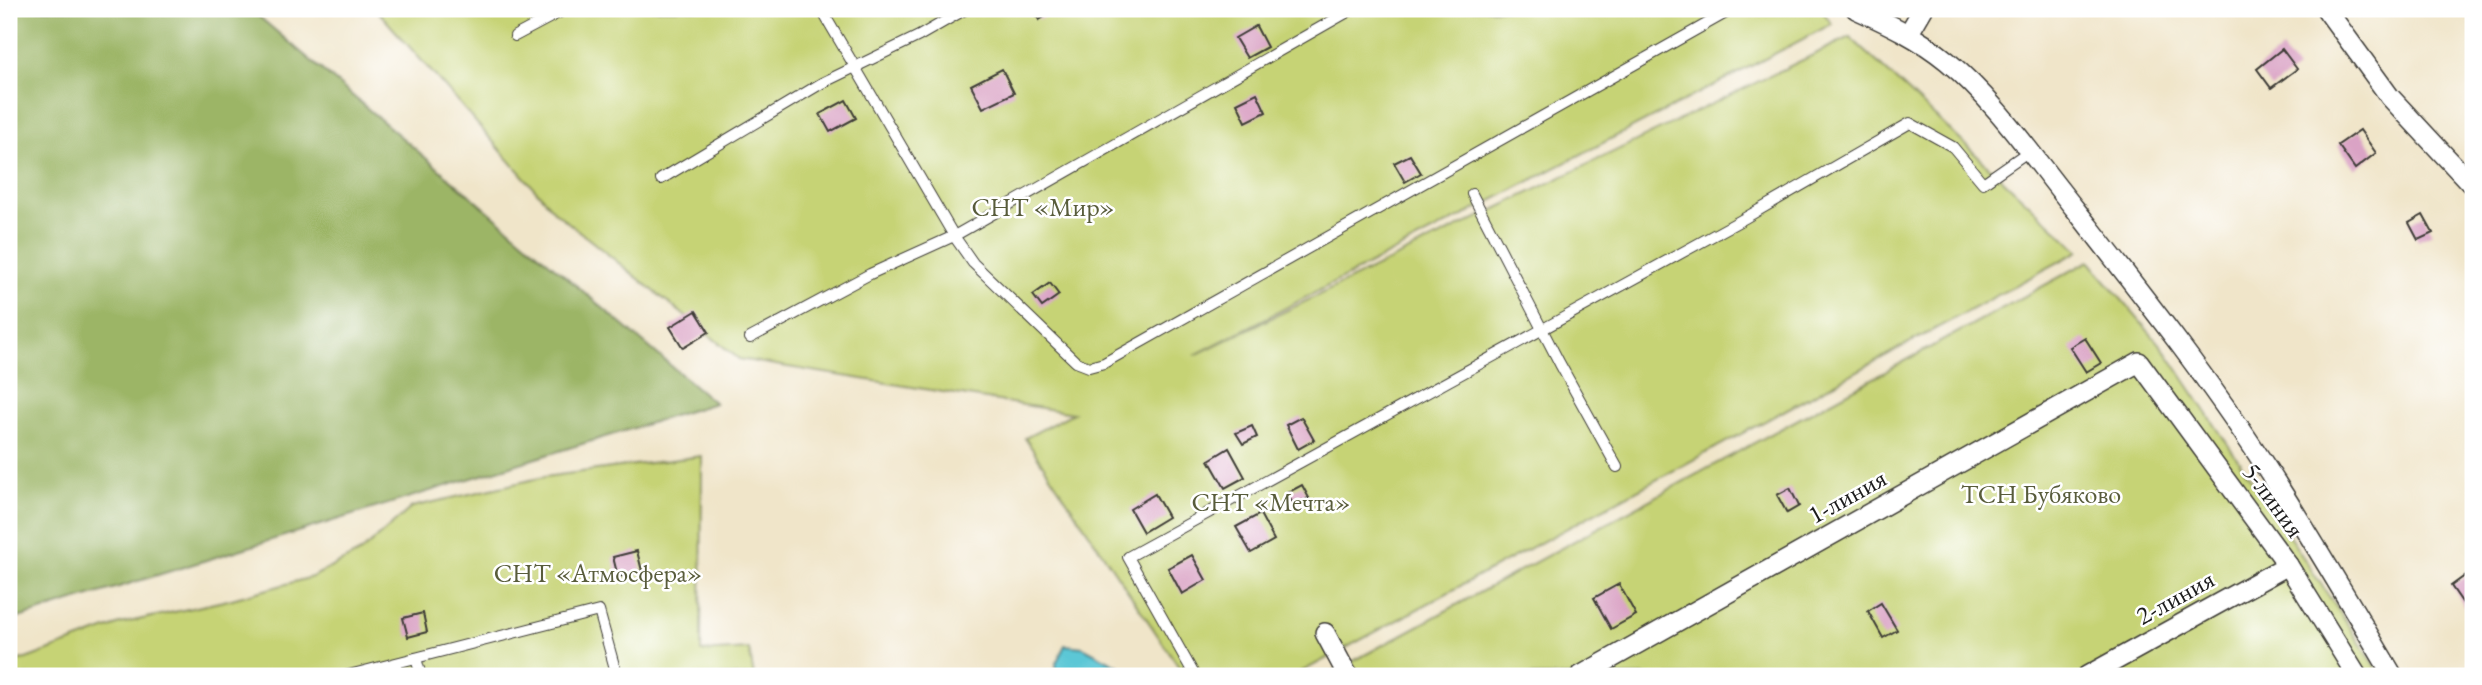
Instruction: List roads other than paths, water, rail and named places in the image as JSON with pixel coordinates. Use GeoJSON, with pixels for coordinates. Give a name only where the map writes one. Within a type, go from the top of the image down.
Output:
{"type":"FeatureCollection","features":[{"type":"Feature","properties":{"kind":"street"},"geometry":{"type":"LineString","coordinates":[[1856,9],[1909,33],[1947,61],[1975,86],[2029,152],[2138,289],[2215,393],[2264,464],[2393,676]]}},
{"type":"Feature","properties":{"kind":"street"},"geometry":{"type":"LineString","coordinates":[[1909,33],[1923,9]]}},
{"type":"Feature","properties":{"kind":"street"},"geometry":{"type":"LineString","coordinates":[[2326,9],[2390,97],[2473,186]]}},
{"type":"Feature","properties":{"kind":"street","name":"5-линия"},"geometry":{"type":"LineString","coordinates":[[2139,362],[2288,565],[2357,676]]}},
{"type":"Feature","properties":{"kind":"street","name":"1-линия"},"geometry":{"type":"LineString","coordinates":[[1580,676],[2139,362]]}},
{"type":"Feature","properties":{"kind":"street","name":"2-линия"},"geometry":{"type":"LineString","coordinates":[[2087,676],[2288,565]]}},
{"type":"Feature","properties":{"kind":"street"},"geometry":{"type":"LineString","coordinates":[[1325,633],[1348,676]]}},
{"type":"Feature","properties":{"kind":"lane"},"geometry":{"type":"LineString","coordinates":[[515,36],[566,9]]}},
{"type":"Feature","properties":{"kind":"lane"},"geometry":{"type":"LineString","coordinates":[[821,9],[954,236],[973,263],[1076,362],[1089,367],[1104,363],[1733,9]]}},
{"type":"Feature","properties":{"kind":"lane"},"geometry":{"type":"LineString","coordinates":[[662,179],[822,83],[966,9]]}},
{"type":"Feature","properties":{"kind":"lane"},"geometry":{"type":"LineString","coordinates":[[750,338],[870,274],[954,236],[1353,9]]}},
{"type":"Feature","properties":{"kind":"lane"},"geometry":{"type":"LineString","coordinates":[[1195,676],[1128,557],[1745,218],[1910,123],[1953,147],[1983,183],[2029,152]]}},
{"type":"Feature","properties":{"kind":"lane"},"geometry":{"type":"LineString","coordinates":[[1472,194],[1617,467]]}},
{"type":"Feature","properties":{"kind":"lane"},"geometry":{"type":"LineString","coordinates":[[345,676],[599,611],[617,676]]}},
{"type":"Feature","properties":{"kind":"lane"},"geometry":{"type":"LineString","coordinates":[[416,658],[421,676]]}},
{"type":"Feature","properties":{"kind":"water"},"geometry":{"type":"Polygon","coordinates":[[[1065,645],[1083,647],[1124,669],[1125,676],[1057,676],[1056,663],[1065,645]]]}},
{"type":"Feature","properties":{"kind":"park label","name":"СНТ «Мир»"},"geometry":{"type":"Point","coordinates":[1043,207]}},
{"type":"Feature","properties":{"kind":"park label","name":"ТСН Бубяково"},"geometry":{"type":"Point","coordinates":[2041,494]}},
{"type":"Feature","properties":{"kind":"park label","name":"СНТ «Мечта»"},"geometry":{"type":"Point","coordinates":[1271,502]}},
{"type":"Feature","properties":{"kind":"park label","name":"СНТ «Атмосфера»"},"geometry":{"type":"Point","coordinates":[598,573]}}]}
